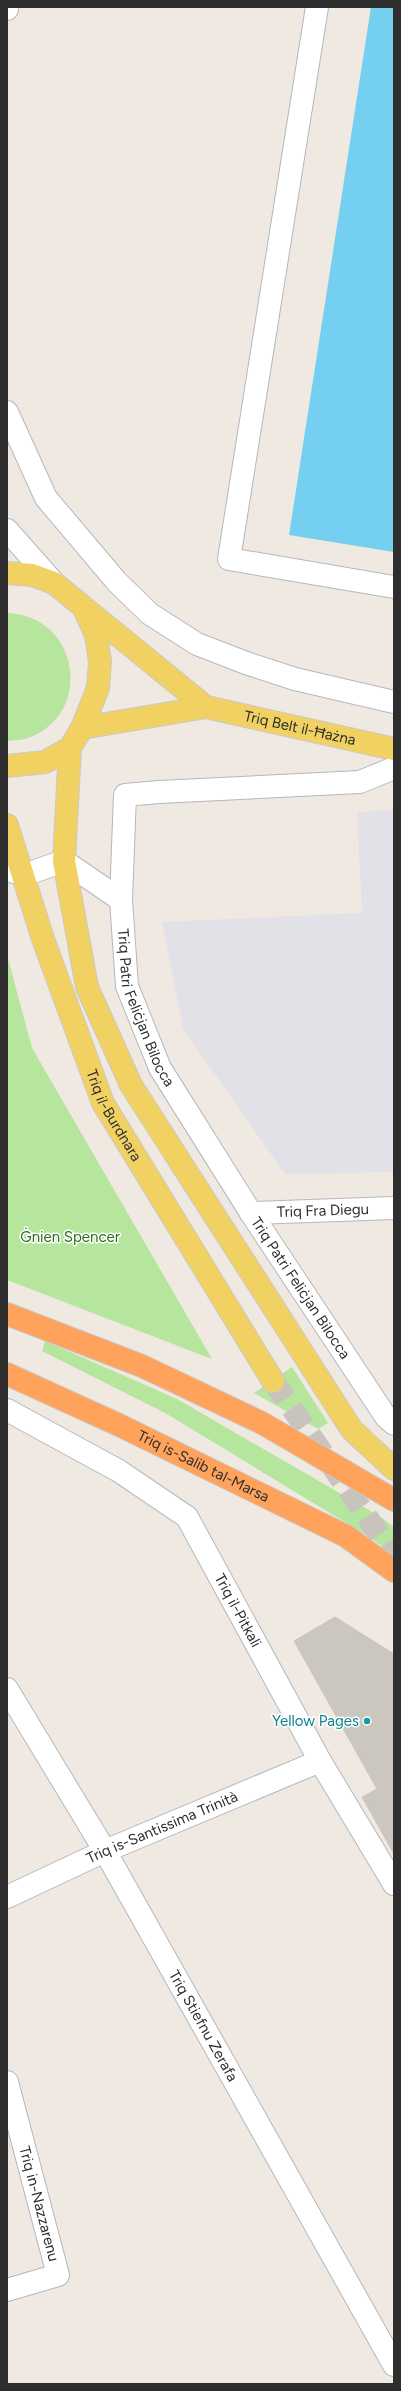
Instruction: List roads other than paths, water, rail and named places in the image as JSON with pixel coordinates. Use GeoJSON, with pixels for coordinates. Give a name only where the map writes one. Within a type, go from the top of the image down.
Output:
{"type":"FeatureCollection","features":[{"type":"Feature","properties":{"kind":"highway"},"geometry":{"type":"LineString","coordinates":[[7,1314],[142,1366],[255,1420],[394,1500]]}},
{"type":"Feature","properties":{"kind":"highway","name":"Triq is-Salib tal-Marsa"},"geometry":{"type":"LineString","coordinates":[[7,1374],[119,1425],[346,1536],[394,1570]]}},
{"type":"Feature","properties":{"kind":"main road"},"geometry":{"type":"LineString","coordinates":[[7,572],[32,575],[54,583],[71,596],[85,611],[206,707]]}},
{"type":"Feature","properties":{"kind":"main road"},"geometry":{"type":"LineString","coordinates":[[85,611],[96,634],[100,661],[98,688],[82,728],[70,748],[64,861],[87,987],[131,1085],[352,1430],[394,1469]]}},
{"type":"Feature","properties":{"kind":"main road"},"geometry":{"type":"LineString","coordinates":[[82,728],[206,707]]}},
{"type":"Feature","properties":{"kind":"main road","name":"Triq Belt il-Ħażna"},"geometry":{"type":"LineString","coordinates":[[206,707],[394,749]]}},
{"type":"Feature","properties":{"kind":"main road"},"geometry":{"type":"LineString","coordinates":[[7,766],[45,762],[70,748]]}},
{"type":"Feature","properties":{"kind":"main road","name":"Triq il-Burdnara"},"geometry":{"type":"LineString","coordinates":[[7,825],[16,872],[43,939],[103,1104],[273,1381]]}},
{"type":"Feature","properties":{"kind":"street"},"geometry":{"type":"LineString","coordinates":[[317,7],[229,559],[394,587]]}},
{"type":"Feature","properties":{"kind":"street"},"geometry":{"type":"LineString","coordinates":[[7,412],[46,498],[117,582],[150,614],[197,644],[246,663],[295,679],[394,702]]}},
{"type":"Feature","properties":{"kind":"street"},"geometry":{"type":"LineString","coordinates":[[7,530],[54,583]]}},
{"type":"Feature","properties":{"kind":"street","name":"Triq Patri Feliċjan Bilocca"},"geometry":{"type":"LineString","coordinates":[[394,768],[360,782],[125,795],[121,900],[127,986],[160,1068],[251,1213],[386,1417],[394,1424]]}},
{"type":"Feature","properties":{"kind":"street"},"geometry":{"type":"LineString","coordinates":[[16,872],[64,861],[121,900]]}},
{"type":"Feature","properties":{"kind":"street","name":"Triq Fra Diegu"},"geometry":{"type":"LineString","coordinates":[[251,1213],[394,1208]]}},
{"type":"Feature","properties":{"kind":"street","name":"Triq il-Pitkali"},"geometry":{"type":"LineString","coordinates":[[7,1410],[118,1471],[186,1517],[320,1761],[394,1884]]}},
{"type":"Feature","properties":{"kind":"street","name":"Triq Stiefnu Zerafa"},"geometry":{"type":"LineString","coordinates":[[7,1689],[106,1851],[394,2365]]}},
{"type":"Feature","properties":{"kind":"street","name":"Triq is-Santissima Trinità"},"geometry":{"type":"LineString","coordinates":[[7,1897],[106,1851],[320,1761]]}},
{"type":"Feature","properties":{"kind":"street","name":"Triq in-Nazzarenu"},"geometry":{"type":"LineString","coordinates":[[7,2082],[58,2275],[7,2290]]}},
{"type":"Feature","properties":{"kind":"water"},"geometry":{"type":"Polygon","coordinates":[[[371,7],[394,7],[394,552],[289,535],[371,7]]]}},
{"type":"Feature","properties":{"kind":"tunnel"},"geometry":{"type":"LineString","coordinates":[[273,1381],[394,1556]]}},
{"type":"Feature","properties":{"kind":"place","name":"Yellow Pages"},"geometry":{"type":"Point","coordinates":[367,1721]}},
{"type":"Feature","properties":{"kind":"park label","name":"Ġnien Spencer"},"geometry":{"type":"Point","coordinates":[70,1237]}}]}
